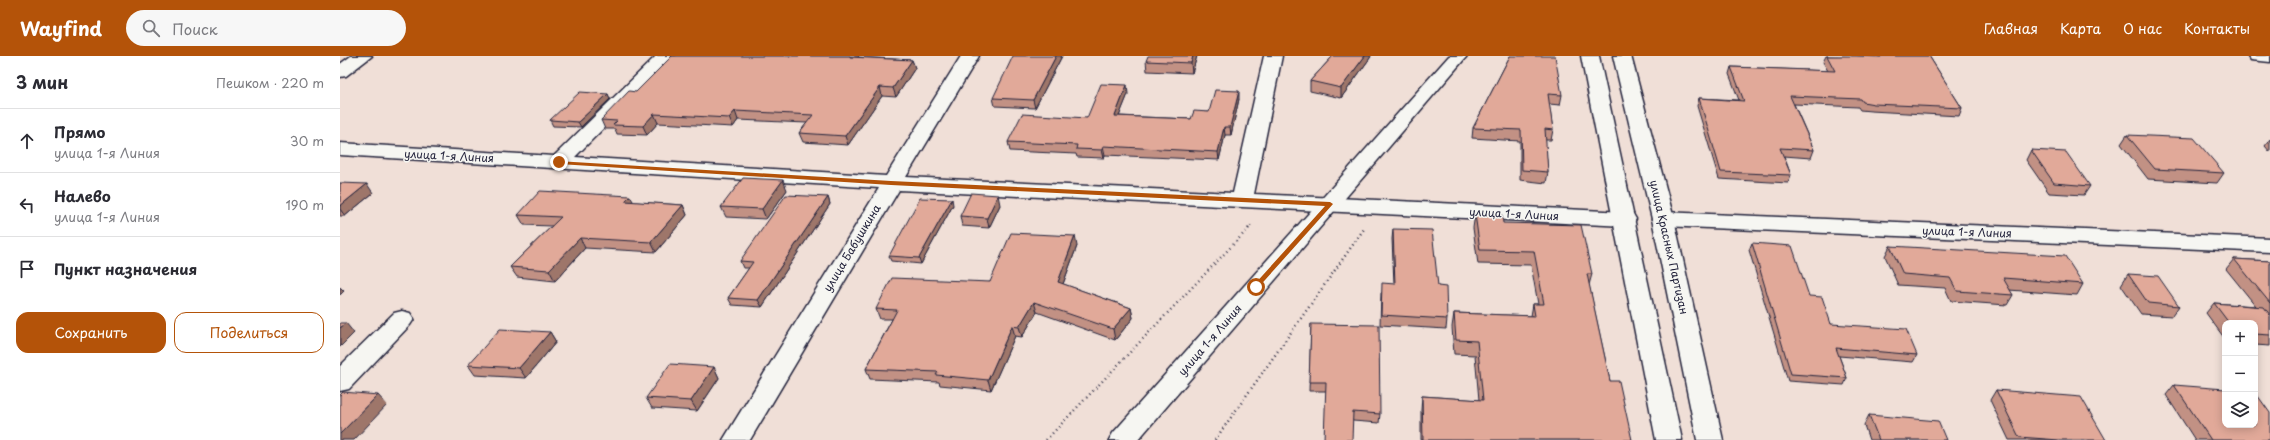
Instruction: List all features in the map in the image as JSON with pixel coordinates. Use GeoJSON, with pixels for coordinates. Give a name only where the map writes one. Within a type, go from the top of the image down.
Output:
{"type":"FeatureCollection","features":[{"type":"Feature","properties":{"kind":"main road"},"geometry":{"type":"LineString","coordinates":[[340,72],[363,56]]}},
{"type":"Feature","properties":{"kind":"main road"},"geometry":{"type":"LineString","coordinates":[[559,162],[666,56]]}},
{"type":"Feature","properties":{"kind":"main road","name":"улица Бабушкина"},"geometry":{"type":"LineString","coordinates":[[736,440],[891,183],[970,56]]}},
{"type":"Feature","properties":{"kind":"main road"},"geometry":{"type":"LineString","coordinates":[[1242,200],[1272,56]]}},
{"type":"Feature","properties":{"kind":"main road","name":"улица 1-я Линия"},"geometry":{"type":"LineString","coordinates":[[1122,440],[1458,56]]}},
{"type":"Feature","properties":{"kind":"main road"},"geometry":{"type":"LineString","coordinates":[[1590,56],[1626,219],[1669,440]]}},
{"type":"Feature","properties":{"kind":"main road","name":"улица Красных Партизан"},"geometry":{"type":"LineString","coordinates":[[1622,56],[1663,219],[1710,440]]}},
{"type":"Feature","properties":{"kind":"main road"},"geometry":{"type":"LineString","coordinates":[[2257,56],[2270,56]]}},
{"type":"Feature","properties":{"kind":"main road","name":"улица 1-я Линия"},"geometry":{"type":"LineString","coordinates":[[340,149],[891,183],[1626,219]]}},
{"type":"Feature","properties":{"kind":"main road","name":"улица 1-я Линия"},"geometry":{"type":"LineString","coordinates":[[1663,219],[2270,245]]}},
{"type":"Feature","properties":{"kind":"main road"},"geometry":{"type":"LineString","coordinates":[[340,382],[402,319]]}},
{"type":"Feature","properties":{"kind":"path"},"geometry":{"type":"LineString","coordinates":[[1046,440],[1274,202]]}},
{"type":"Feature","properties":{"kind":"path"},"geometry":{"type":"LineString","coordinates":[[1215,440],[1379,207]]}},
{"type":"Feature","properties":{"kind":"building"},"geometry":{"type":"Polygon","coordinates":[[[672,56],[850,56],[912,60],[893,88],[880,87],[845,136],[799,133],[813,115],[735,111],[729,118],[654,114],[643,126],[613,125],[617,121],[601,120],[629,91],[636,92],[672,56]]]}},
{"type":"Feature","properties":{"kind":"building"},"geometry":{"type":"Polygon","coordinates":[[[1013,56],[1056,56],[1033,100],[993,98],[1013,56]]]}},
{"type":"Feature","properties":{"kind":"building"},"geometry":{"type":"Polygon","coordinates":[[[1148,56],[1193,56],[1191,63],[1146,61],[1148,56]]]}},
{"type":"Feature","properties":{"kind":"building"},"geometry":{"type":"Polygon","coordinates":[[[1333,56],[1365,56],[1341,88],[1310,81],[1333,56]]]}},
{"type":"Feature","properties":{"kind":"building"},"geometry":{"type":"Polygon","coordinates":[[[1510,56],[1555,56],[1562,95],[1548,94],[1553,130],[1545,129],[1548,172],[1522,170],[1521,130],[1473,128],[1510,56]]]}},
{"type":"Feature","properties":{"kind":"building"},"geometry":{"type":"Polygon","coordinates":[[[1827,56],[1929,56],[1962,108],[1874,104],[1863,102],[1861,99],[1790,96],[1814,150],[1780,148],[1791,175],[1721,172],[1699,98],[1744,101],[1731,67],[1835,71],[1827,56]]]}},
{"type":"Feature","properties":{"kind":"building"},"geometry":{"type":"Polygon","coordinates":[[[1101,84],[1127,85],[1115,116],[1191,119],[1194,111],[1209,112],[1215,90],[1239,91],[1230,127],[1224,127],[1218,152],[1103,146],[1102,150],[1076,149],[1077,145],[1008,142],[1022,114],[1087,118],[1101,84]]]}},
{"type":"Feature","properties":{"kind":"building"},"geometry":{"type":"Polygon","coordinates":[[[580,92],[608,94],[578,122],[550,120],[580,92]]]}},
{"type":"Feature","properties":{"kind":"building"},"geometry":{"type":"Polygon","coordinates":[[[2127,135],[2194,138],[2224,173],[2155,169],[2127,135]]]}},
{"type":"Feature","properties":{"kind":"building"},"geometry":{"type":"Polygon","coordinates":[[[2031,150],[2066,152],[2090,186],[2054,183],[2031,150]]]}},
{"type":"Feature","properties":{"kind":"building"},"geometry":{"type":"Polygon","coordinates":[[[743,178],[783,180],[762,209],[721,207],[743,178]]]}},
{"type":"Feature","properties":{"kind":"building"},"geometry":{"type":"Polygon","coordinates":[[[340,183],[367,184],[340,206],[340,183]]]}},
{"type":"Feature","properties":{"kind":"building"},"geometry":{"type":"Polygon","coordinates":[[[540,191],[630,196],[625,201],[683,205],[651,242],[580,238],[549,270],[510,267],[561,217],[518,215],[540,191]]]}},
{"type":"Feature","properties":{"kind":"building"},"geometry":{"type":"Polygon","coordinates":[[[971,193],[998,195],[987,218],[960,216],[971,193]]]}},
{"type":"Feature","properties":{"kind":"building"},"geometry":{"type":"Polygon","coordinates":[[[786,195],[828,197],[758,300],[728,298],[753,262],[740,261],[786,195]]]}},
{"type":"Feature","properties":{"kind":"building"},"geometry":{"type":"Polygon","coordinates":[[[920,198],[952,199],[919,258],[889,256],[920,198]]]}},
{"type":"Feature","properties":{"kind":"building"},"geometry":{"type":"Polygon","coordinates":[[[1475,214],[1502,215],[1503,223],[1581,225],[1592,274],[1587,274],[1610,381],[1619,381],[1632,440],[1423,440],[1422,396],[1483,400],[1477,341],[1456,340],[1454,313],[1535,316],[1533,304],[1544,304],[1534,251],[1480,250],[1475,214]]]}},
{"type":"Feature","properties":{"kind":"building"},"geometry":{"type":"Polygon","coordinates":[[[1393,229],[1432,230],[1438,286],[1446,287],[1447,319],[1381,315],[1382,283],[1395,284],[1393,229]]]}},
{"type":"Feature","properties":{"kind":"building"},"geometry":{"type":"Polygon","coordinates":[[[1011,233],[1075,236],[1058,282],[1131,308],[1113,329],[1034,302],[1019,327],[1012,326],[988,380],[936,375],[938,372],[866,369],[897,310],[876,309],[892,278],[990,282],[1011,233]]]}},
{"type":"Feature","properties":{"kind":"building"},"geometry":{"type":"Polygon","coordinates":[[[1752,243],[1792,246],[1809,296],[1822,297],[1831,324],[1906,329],[1917,355],[1836,348],[1847,378],[1791,374],[1752,243]]]}},
{"type":"Feature","properties":{"kind":"building"},"geometry":{"type":"Polygon","coordinates":[[[1890,246],[2065,256],[2083,284],[2003,278],[2013,295],[1957,291],[1950,278],[1903,274],[1890,246]]]}},
{"type":"Feature","properties":{"kind":"building"},"geometry":{"type":"Polygon","coordinates":[[[2234,259],[2270,261],[2270,303],[2234,259]]]}},
{"type":"Feature","properties":{"kind":"building"},"geometry":{"type":"Polygon","coordinates":[[[2128,274],[2158,276],[2179,306],[2148,303],[2128,274]]]}},
{"type":"Feature","properties":{"kind":"building"},"geometry":{"type":"Polygon","coordinates":[[[2214,303],[2264,307],[2270,315],[2270,335],[2258,334],[2258,320],[2227,320],[2214,303]]]}},
{"type":"Feature","properties":{"kind":"building"},"geometry":{"type":"Polygon","coordinates":[[[340,323],[346,323],[340,328],[340,323]]]}},
{"type":"Feature","properties":{"kind":"building"},"geometry":{"type":"Polygon","coordinates":[[[1311,324],[1379,325],[1380,414],[1353,412],[1352,440],[1324,440],[1326,382],[1309,382],[1311,324]]]}},
{"type":"Feature","properties":{"kind":"building"},"geometry":{"type":"Polygon","coordinates":[[[500,329],[550,332],[519,368],[468,365],[500,329]]]}},
{"type":"Feature","properties":{"kind":"building"},"geometry":{"type":"Polygon","coordinates":[[[670,364],[714,367],[691,401],[646,398],[670,364]]]}},
{"type":"Feature","properties":{"kind":"building"},"geometry":{"type":"Polygon","coordinates":[[[2174,385],[2222,389],[2222,428],[2258,428],[2258,396],[2270,413],[2270,440],[2211,440],[2174,385]]]}},
{"type":"Feature","properties":{"kind":"building"},"geometry":{"type":"Polygon","coordinates":[[[1996,390],[2081,397],[2106,440],[2059,440],[2019,437],[1996,390]]]}},
{"type":"Feature","properties":{"kind":"building"},"geometry":{"type":"Polygon","coordinates":[[[343,392],[378,395],[340,434],[340,395],[343,392]]]}},
{"type":"Feature","properties":{"kind":"building"},"geometry":{"type":"Polygon","coordinates":[[[1869,415],[1938,421],[1946,440],[1879,440],[1869,415]]]}},
{"type":"Feature","properties":{"kind":"route"},"geometry":{"type":"LineString","coordinates":[[559,162],[891,183],[1330,204],[1256,287]]}}]}
